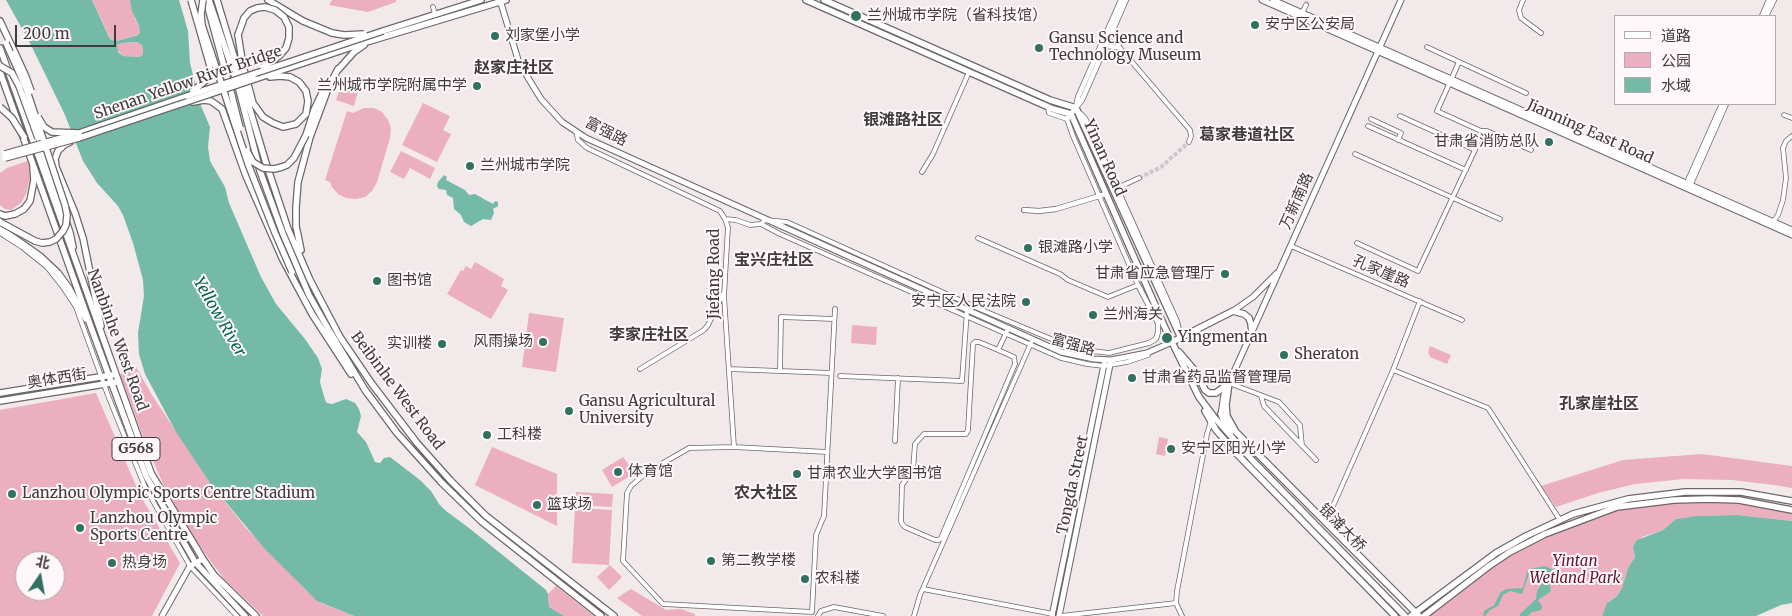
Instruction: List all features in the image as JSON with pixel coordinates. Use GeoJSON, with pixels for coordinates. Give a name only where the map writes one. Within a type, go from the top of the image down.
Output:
{"type":"FeatureCollection","features":[{"type":"Feature","properties":{"kind":"main road"},"geometry":{"type":"LineString","coordinates":[[188,96],[205,82],[210,66],[191,0]]}},
{"type":"Feature","properties":{"kind":"main road"},"geometry":{"type":"LineString","coordinates":[[206,0],[248,156],[257,165],[263,168],[274,169],[287,164],[298,152],[314,110],[330,79],[354,52],[370,40],[502,1]]}},
{"type":"Feature","properties":{"kind":"main road"},"geometry":{"type":"LineString","coordinates":[[206,0],[201,14],[202,24],[248,164],[292,272],[315,312],[334,335]]}},
{"type":"Feature","properties":{"kind":"main road","name":"Beibinhe West Road"},"geometry":{"type":"LineString","coordinates":[[206,0],[238,86],[260,170],[283,234],[309,295],[365,390],[398,434],[442,483],[481,521],[601,616]]}},
{"type":"Feature","properties":{"kind":"main road","name":"Beibinhe West Road"},"geometry":{"type":"LineString","coordinates":[[218,0],[288,229],[334,335],[403,425],[450,480],[486,516],[614,616]]}},
{"type":"Feature","properties":{"kind":"main road"},"geometry":{"type":"LineString","coordinates":[[268,0],[316,28],[344,35],[383,31],[481,0]]}},
{"type":"Feature","properties":{"kind":"main road"},"geometry":{"type":"LineString","coordinates":[[275,0],[302,21]]}},
{"type":"Feature","properties":{"kind":"main road","name":"Yinan Road"},"geometry":{"type":"LineString","coordinates":[[806,0],[1069,117],[1199,397],[1214,417],[1255,459]]}},
{"type":"Feature","properties":{"kind":"main road","name":"Yinan Road"},"geometry":{"type":"LineString","coordinates":[[824,0],[1050,100],[1076,108],[1181,338]]}},
{"type":"Feature","properties":{"kind":"main road"},"geometry":{"type":"LineString","coordinates":[[1262,0],[1379,50]]}},
{"type":"Feature","properties":{"kind":"main road"},"geometry":{"type":"LineString","coordinates":[[1273,0],[1379,50]]}},
{"type":"Feature","properties":{"kind":"main road","name":"万新南路"},"geometry":{"type":"LineString","coordinates":[[1221,414],[1224,394],[1401,0]]}},
{"type":"Feature","properties":{"kind":"main road","name":"富强路"},"geometry":{"type":"LineString","coordinates":[[502,1],[519,63],[540,99],[562,122],[586,138],[763,222],[1032,342],[1076,356],[1108,362],[1147,352],[1172,342]]}},
{"type":"Feature","properties":{"kind":"main road"},"geometry":{"type":"LineString","coordinates":[[265,7],[275,10],[284,17],[288,27],[289,38],[286,48],[279,56],[254,76],[290,77],[299,82],[306,91],[308,101],[306,114],[296,124],[279,126],[263,117],[253,103],[243,66],[238,35],[244,18],[257,8],[265,7]]}},
{"type":"Feature","properties":{"kind":"main road"},"geometry":{"type":"LineString","coordinates":[[0,22],[26,77],[39,120],[44,127],[52,132],[79,136]]}},
{"type":"Feature","properties":{"kind":"main road"},"geometry":{"type":"LineString","coordinates":[[0,30],[26,88],[67,215],[63,232],[56,239],[42,243],[34,241],[0,222]]}},
{"type":"Feature","properties":{"kind":"main road","name":"Shenan Yellow River Bridge"},"geometry":{"type":"LineString","coordinates":[[2,158],[181,104],[254,76],[383,31]]}},
{"type":"Feature","properties":{"kind":"main road","name":"Shenan Yellow River Bridge"},"geometry":{"type":"LineString","coordinates":[[79,136],[188,96],[370,40]]}},
{"type":"Feature","properties":{"kind":"main road","name":"Nanbinhe West Road"},"geometry":{"type":"LineString","coordinates":[[0,48],[102,337],[146,476],[193,564],[245,616]]}},
{"type":"Feature","properties":{"kind":"main road","name":"Jianning East Road"},"geometry":{"type":"LineString","coordinates":[[1379,50],[1792,235]]}},
{"type":"Feature","properties":{"kind":"main road"},"geometry":{"type":"LineString","coordinates":[[234,53],[243,66]]}},
{"type":"Feature","properties":{"kind":"main road"},"geometry":{"type":"LineString","coordinates":[[0,66],[12,73],[19,86],[70,233],[74,259]]}},
{"type":"Feature","properties":{"kind":"main road"},"geometry":{"type":"LineString","coordinates":[[310,280],[298,241],[296,226],[298,182],[310,137],[329,86],[338,69]]}},
{"type":"Feature","properties":{"kind":"main road","name":"Nanbinhe West Road"},"geometry":{"type":"LineString","coordinates":[[0,72],[92,330],[113,375]]}},
{"type":"Feature","properties":{"kind":"main road"},"geometry":{"type":"LineString","coordinates":[[248,87],[248,101]]}},
{"type":"Feature","properties":{"kind":"main road"},"geometry":{"type":"LineString","coordinates":[[181,104],[204,100],[217,104],[224,115],[246,176],[282,258],[312,314],[370,402],[398,434]]}},
{"type":"Feature","properties":{"kind":"main road"},"geometry":{"type":"LineString","coordinates":[[0,107],[12,118],[24,137]]}},
{"type":"Feature","properties":{"kind":"main road"},"geometry":{"type":"LineString","coordinates":[[79,136],[64,145],[58,151],[55,159],[60,180],[75,213],[83,238],[102,337]]}},
{"type":"Feature","properties":{"kind":"main road"},"geometry":{"type":"LineString","coordinates":[[0,214],[5,216],[15,214],[24,210],[30,202],[34,180],[32,161]]}},
{"type":"Feature","properties":{"kind":"main road","name":"Jianning East Road"},"geometry":{"type":"LineString","coordinates":[[1688,187],[1792,230]]}},
{"type":"Feature","properties":{"kind":"main road"},"geometry":{"type":"LineString","coordinates":[[0,228],[40,256],[58,273],[69,288],[92,330]]}},
{"type":"Feature","properties":{"kind":"main road"},"geometry":{"type":"LineString","coordinates":[[1229,383],[1216,393],[1209,393],[1205,390],[1197,373],[1172,342],[1232,311],[1253,297],[1281,268]]}},
{"type":"Feature","properties":{"kind":"main road"},"geometry":{"type":"LineString","coordinates":[[1232,311],[1244,314],[1248,318],[1252,333]]}},
{"type":"Feature","properties":{"kind":"main road","name":"Tongda Street"},"geometry":{"type":"LineString","coordinates":[[1052,615],[1108,362]]}},
{"type":"Feature","properties":{"kind":"main road","name":"Tongda Street"},"geometry":{"type":"LineString","coordinates":[[1060,616],[1108,362]]}},
{"type":"Feature","properties":{"kind":"main road","name":"奥体西街"},"geometry":{"type":"LineString","coordinates":[[0,393],[113,375]]}},
{"type":"Feature","properties":{"kind":"main road","name":"Nanbinhe West Road"},"geometry":{"type":"LineString","coordinates":[[115,382],[151,473],[214,575],[256,616]]}},
{"type":"Feature","properties":{"kind":"main road","name":"奥体西街"},"geometry":{"type":"LineString","coordinates":[[0,401],[115,382]]}},
{"type":"Feature","properties":{"kind":"main road"},"geometry":{"type":"LineString","coordinates":[[1229,383],[1226,405],[1231,425],[1236,432],[1326,522],[1414,615],[1496,553],[1526,536],[1573,514],[1628,499],[1685,492],[1741,492],[1792,501]]}},
{"type":"Feature","properties":{"kind":"main road"},"geometry":{"type":"LineString","coordinates":[[1199,397],[1211,421],[1236,453],[1395,616]]}},
{"type":"Feature","properties":{"kind":"main road"},"geometry":{"type":"LineString","coordinates":[[1221,414],[1224,421],[1255,459]]}},
{"type":"Feature","properties":{"kind":"main road","name":"银滩大桥"},"geometry":{"type":"LineString","coordinates":[[1255,459],[1414,615]]}},
{"type":"Feature","properties":{"kind":"main road","name":"银滩大桥"},"geometry":{"type":"LineString","coordinates":[[1255,459],[1406,616]]}},
{"type":"Feature","properties":{"kind":"main road"},"geometry":{"type":"LineString","coordinates":[[1424,616],[1510,552],[1544,534],[1617,507],[1665,501],[1709,499],[1739,500],[1792,510]]}},
{"type":"Feature","properties":{"kind":"main road"},"geometry":{"type":"LineString","coordinates":[[162,616],[193,564],[203,559]]}},
{"type":"Feature","properties":{"kind":"main road"},"geometry":{"type":"LineString","coordinates":[[561,585],[566,579]]}},
{"type":"Feature","properties":{"kind":"street"},"geometry":{"type":"LineString","coordinates":[[1076,108],[1078,97],[1121,0]]}},
{"type":"Feature","properties":{"kind":"street"},"geometry":{"type":"LineString","coordinates":[[1126,0],[1082,100],[1069,117],[1073,136],[1138,285],[1158,323],[1172,342]]}},
{"type":"Feature","properties":{"kind":"street"},"geometry":{"type":"LineString","coordinates":[[1523,0],[1519,10],[1521,18],[1541,33]]}},
{"type":"Feature","properties":{"kind":"street"},"geometry":{"type":"LineString","coordinates":[[1764,15],[1769,0]]}},
{"type":"Feature","properties":{"kind":"street"},"geometry":{"type":"LineString","coordinates":[[1765,15],[1774,0]]}},
{"type":"Feature","properties":{"kind":"street"},"geometry":{"type":"LineString","coordinates":[[1302,13],[1306,6]]}},
{"type":"Feature","properties":{"kind":"street"},"geometry":{"type":"LineString","coordinates":[[433,7],[435,14]]}},
{"type":"Feature","properties":{"kind":"street"},"geometry":{"type":"LineString","coordinates":[[1111,33],[1120,48],[1190,130],[1189,142]]}},
{"type":"Feature","properties":{"kind":"street"},"geometry":{"type":"LineString","coordinates":[[1106,46],[1120,48]]}},
{"type":"Feature","properties":{"kind":"street"},"geometry":{"type":"LineString","coordinates":[[1427,47],[1526,93]]}},
{"type":"Feature","properties":{"kind":"street"},"geometry":{"type":"LineString","coordinates":[[1459,62],[1437,111],[1531,150]]}},
{"type":"Feature","properties":{"kind":"street"},"geometry":{"type":"LineString","coordinates":[[922,172],[933,154],[969,72]]}},
{"type":"Feature","properties":{"kind":"street"},"geometry":{"type":"LineString","coordinates":[[1688,187],[1724,105]]}},
{"type":"Feature","properties":{"kind":"street"},"geometry":{"type":"LineString","coordinates":[[1076,108],[1089,126],[1177,321],[1181,338]]}},
{"type":"Feature","properties":{"kind":"street"},"geometry":{"type":"LineString","coordinates":[[1784,115],[1792,118]]}},
{"type":"Feature","properties":{"kind":"street"},"geometry":{"type":"LineString","coordinates":[[1400,116],[1474,149]]}},
{"type":"Feature","properties":{"kind":"street"},"geometry":{"type":"LineString","coordinates":[[1371,119],[1401,133],[1398,140]]}},
{"type":"Feature","properties":{"kind":"street"},"geometry":{"type":"LineString","coordinates":[[1368,126],[1466,170]]}},
{"type":"Feature","properties":{"kind":"street","name":"Jiefang Road"},"geometry":{"type":"LineString","coordinates":[[576,131],[578,140],[586,148],[720,211],[725,219],[728,227],[724,292],[734,447]]}},
{"type":"Feature","properties":{"kind":"street"},"geometry":{"type":"LineString","coordinates":[[1357,243],[1418,271],[1483,131]]}},
{"type":"Feature","properties":{"kind":"street"},"geometry":{"type":"LineString","coordinates":[[1773,222],[1778,215],[1783,200],[1786,178],[1783,148],[1786,141],[1792,136]]}},
{"type":"Feature","properties":{"kind":"street"},"geometry":{"type":"LineString","coordinates":[[1355,154],[1500,219]]}},
{"type":"Feature","properties":{"kind":"street"},"geometry":{"type":"LineString","coordinates":[[1117,188],[1139,178]]}},
{"type":"Feature","properties":{"kind":"street"},"geometry":{"type":"LineString","coordinates":[[1024,210],[1056,209],[1106,194]]}},
{"type":"Feature","properties":{"kind":"street"},"geometry":{"type":"LineString","coordinates":[[725,219],[736,220],[750,225],[763,222]]}},
{"type":"Feature","properties":{"kind":"street","name":"富强路"},"geometry":{"type":"LineString","coordinates":[[763,222],[787,222],[1075,349],[1108,353],[1149,343]]}},
{"type":"Feature","properties":{"kind":"street","name":"Nanbinhe West Road"},"geometry":{"type":"LineString","coordinates":[[0,233],[47,267],[76,307],[101,377],[145,487],[193,564],[237,616]]}},
{"type":"Feature","properties":{"kind":"street"},"geometry":{"type":"LineString","coordinates":[[978,238],[1108,297],[1138,285]]}},
{"type":"Feature","properties":{"kind":"street","name":"孔家崖路"},"geometry":{"type":"LineString","coordinates":[[1291,246],[1462,320]]}},
{"type":"Feature","properties":{"kind":"street"},"geometry":{"type":"LineString","coordinates":[[640,369],[704,330],[724,292]]}},
{"type":"Feature","properties":{"kind":"street"},"geometry":{"type":"LineString","coordinates":[[1326,522],[1393,370],[1420,301]]}},
{"type":"Feature","properties":{"kind":"street"},"geometry":{"type":"LineString","coordinates":[[827,452],[734,447],[689,448],[646,473],[631,486],[627,494],[623,561],[663,604],[812,612],[816,535],[824,516],[835,309]]}},
{"type":"Feature","properties":{"kind":"street"},"geometry":{"type":"LineString","coordinates":[[840,376],[962,381],[967,313]]}},
{"type":"Feature","properties":{"kind":"street"},"geometry":{"type":"LineString","coordinates":[[780,371],[781,317],[834,319]]}},
{"type":"Feature","properties":{"kind":"street"},"geometry":{"type":"LineString","coordinates":[[1149,343],[1156,339],[1158,323]]}},
{"type":"Feature","properties":{"kind":"street"},"geometry":{"type":"LineString","coordinates":[[998,350],[1007,331]]}},
{"type":"Feature","properties":{"kind":"street"},"geometry":{"type":"LineString","coordinates":[[979,342],[998,350],[1014,357],[1015,364],[941,538],[935,540],[905,527],[901,521],[902,485],[913,470],[915,444],[924,434],[966,434],[968,430],[973,344],[979,342]]}},
{"type":"Feature","properties":{"kind":"street"},"geometry":{"type":"LineString","coordinates":[[914,616],[923,589],[1032,342]]}},
{"type":"Feature","properties":{"kind":"street"},"geometry":{"type":"LineString","coordinates":[[1108,353],[1108,362]]}},
{"type":"Feature","properties":{"kind":"street"},"geometry":{"type":"LineString","coordinates":[[729,369],[831,373]]}},
{"type":"Feature","properties":{"kind":"street"},"geometry":{"type":"LineString","coordinates":[[1393,370],[1488,408],[1560,520]]}},
{"type":"Feature","properties":{"kind":"street"},"geometry":{"type":"LineString","coordinates":[[895,441],[898,378]]}},
{"type":"Feature","properties":{"kind":"street"},"geometry":{"type":"LineString","coordinates":[[1229,383],[1278,402],[1300,425],[1302,446]]}},
{"type":"Feature","properties":{"kind":"street"},"geometry":{"type":"LineString","coordinates":[[1261,396],[1264,406],[1316,460]]}},
{"type":"Feature","properties":{"kind":"street"},"geometry":{"type":"LineString","coordinates":[[1182,616],[1176,603],[1176,591],[1203,452],[1211,421]]}},
{"type":"Feature","properties":{"kind":"street"},"geometry":{"type":"LineString","coordinates":[[923,589],[1052,615]]}},
{"type":"Feature","properties":{"kind":"street"},"geometry":{"type":"LineString","coordinates":[[1060,616],[1176,603]]}},
{"type":"Feature","properties":{"kind":"street"},"geometry":{"type":"LineString","coordinates":[[818,616],[821,611],[834,608],[884,616]]}},
{"type":"Feature","properties":{"kind":"green space"},"geometry":{"type":"Polygon","coordinates":[[[92,0],[130,0],[140,34],[117,41],[111,40],[92,0]]]}},
{"type":"Feature","properties":{"kind":"green space"},"geometry":{"type":"Polygon","coordinates":[[[332,0],[396,0],[396,2],[368,12],[329,5],[332,0]]]}},
{"type":"Feature","properties":{"kind":"green space"},"geometry":{"type":"Polygon","coordinates":[[[139,42],[143,50],[143,54],[140,57],[123,56],[116,49],[117,45],[121,43],[139,42]]]}},
{"type":"Feature","properties":{"kind":"green space"},"geometry":{"type":"Polygon","coordinates":[[[342,83],[359,88],[354,106],[336,100],[342,83]]]}},
{"type":"Feature","properties":{"kind":"green space"},"geometry":{"type":"Polygon","coordinates":[[[423,103],[450,116],[443,130],[451,134],[437,162],[402,145],[423,103]]]}},
{"type":"Feature","properties":{"kind":"green space"},"geometry":{"type":"Polygon","coordinates":[[[364,108],[374,108],[382,112],[391,128],[390,138],[377,182],[372,191],[365,197],[356,199],[346,198],[338,194],[330,182],[325,180],[347,111],[353,113],[364,108]]]}},
{"type":"Feature","properties":{"kind":"green space"},"geometry":{"type":"Polygon","coordinates":[[[401,151],[435,168],[430,179],[410,168],[404,179],[390,172],[401,151]]]}},
{"type":"Feature","properties":{"kind":"green space"},"geometry":{"type":"Polygon","coordinates":[[[30,160],[30,179],[26,194],[21,203],[11,210],[5,209],[0,205],[0,173],[7,168],[30,160]]]}},
{"type":"Feature","properties":{"kind":"green space"},"geometry":{"type":"Polygon","coordinates":[[[475,262],[504,279],[501,286],[508,290],[491,319],[447,294],[461,270],[463,271],[466,266],[471,269],[475,262]]]}},
{"type":"Feature","properties":{"kind":"green space","name":"风雨操场"},"geometry":{"type":"Polygon","coordinates":[[[529,313],[564,318],[556,372],[522,367],[529,313]]]}},
{"type":"Feature","properties":{"kind":"green space"},"geometry":{"type":"Polygon","coordinates":[[[852,325],[877,327],[876,345],[851,343],[852,325]]]}},
{"type":"Feature","properties":{"kind":"green space"},"geometry":{"type":"Polygon","coordinates":[[[1430,346],[1451,355],[1447,364],[1430,357],[1428,352],[1430,346]]]}},
{"type":"Feature","properties":{"kind":"green space"},"geometry":{"type":"Polygon","coordinates":[[[136,367],[152,395],[210,483],[246,528],[321,603],[354,616],[263,616],[224,579],[195,540],[164,486],[146,445],[120,374],[136,367]]]}},
{"type":"Feature","properties":{"kind":"green space","name":"Lanzhou Olympic Sports Centre"},"geometry":{"type":"Polygon","coordinates":[[[96,393],[140,495],[180,563],[152,616],[0,616],[0,410],[96,393]]]}},
{"type":"Feature","properties":{"kind":"green space"},"geometry":{"type":"Polygon","coordinates":[[[1159,437],[1168,439],[1165,456],[1156,454],[1159,437]]]}},
{"type":"Feature","properties":{"kind":"green space","name":"篮球场"},"geometry":{"type":"Polygon","coordinates":[[[492,447],[557,474],[557,526],[475,485],[492,447]]]}},
{"type":"Feature","properties":{"kind":"green space"},"geometry":{"type":"Polygon","coordinates":[[[1702,454],[1792,466],[1792,488],[1732,480],[1684,479],[1635,484],[1598,493],[1556,507],[1541,486],[1623,460],[1702,454]]]}},
{"type":"Feature","properties":{"kind":"green space","name":"体育馆"},"geometry":{"type":"Polygon","coordinates":[[[623,457],[635,473],[612,487],[602,470],[623,457]]]}},
{"type":"Feature","properties":{"kind":"green space"},"geometry":{"type":"Polygon","coordinates":[[[576,492],[613,494],[612,507],[576,505],[576,492]]]}},
{"type":"Feature","properties":{"kind":"green space","name":"Yintan Wetland Park"},"geometry":{"type":"Polygon","coordinates":[[[1674,500],[1739,500],[1792,510],[1792,521],[1737,515],[1696,516],[1676,519],[1663,530],[1642,537],[1634,549],[1635,557],[1628,568],[1622,588],[1617,596],[1609,601],[1602,616],[1425,616],[1489,566],[1545,534],[1613,509],[1674,500]]]}},
{"type":"Feature","properties":{"kind":"green space"},"geometry":{"type":"Polygon","coordinates":[[[575,508],[612,510],[609,565],[572,563],[575,508]]]}},
{"type":"Feature","properties":{"kind":"green space"},"geometry":{"type":"Polygon","coordinates":[[[610,565],[622,577],[609,590],[597,577],[610,565]]]}},
{"type":"Feature","properties":{"kind":"green space"},"geometry":{"type":"Polygon","coordinates":[[[556,586],[594,616],[564,616],[549,607],[548,594],[556,586]]]}},
{"type":"Feature","properties":{"kind":"green space"},"geometry":{"type":"Polygon","coordinates":[[[631,589],[666,610],[681,609],[695,614],[695,616],[642,616],[617,598],[631,589]]]}},
{"type":"Feature","properties":{"kind":"water","name":"Yellow River"},"geometry":{"type":"Polygon","coordinates":[[[6,0],[92,0],[109,37],[111,40],[117,41],[140,33],[130,0],[179,0],[188,31],[190,63],[201,106],[210,127],[208,147],[210,161],[225,187],[229,203],[261,277],[276,304],[318,358],[322,369],[320,382],[325,400],[327,403],[332,404],[346,399],[355,403],[361,416],[357,432],[366,442],[375,462],[380,463],[384,458],[390,457],[420,480],[446,511],[546,590],[549,607],[564,616],[354,616],[317,601],[264,548],[210,483],[176,432],[145,374],[139,354],[138,333],[144,296],[143,280],[133,243],[118,206],[97,183],[83,161],[65,115],[30,43],[6,0]],[[137,42],[121,43],[117,45],[118,52],[123,56],[140,57],[143,54],[142,45],[137,42]]]}},
{"type":"Feature","properties":{"kind":"water"},"geometry":{"type":"Polygon","coordinates":[[[444,175],[447,177],[446,180],[465,190],[469,195],[475,194],[493,204],[495,201],[498,202],[498,206],[493,209],[494,213],[491,220],[483,219],[471,226],[464,222],[461,215],[454,209],[453,198],[447,195],[446,190],[439,189],[437,186],[444,175]]]}},
{"type":"Feature","properties":{"kind":"water"},"geometry":{"type":"Polygon","coordinates":[[[1737,515],[1792,521],[1792,603],[1781,605],[1756,616],[1602,616],[1607,603],[1617,596],[1622,588],[1628,568],[1635,557],[1633,546],[1637,540],[1663,530],[1676,519],[1696,516],[1737,515]]]}},
{"type":"Feature","properties":{"kind":"water"},"geometry":{"type":"Polygon","coordinates":[[[1545,566],[1554,570],[1555,578],[1549,585],[1551,588],[1550,592],[1538,600],[1542,606],[1541,610],[1532,612],[1528,616],[1520,616],[1536,599],[1537,591],[1548,574],[1536,573],[1529,574],[1522,594],[1510,591],[1503,595],[1498,606],[1483,616],[1484,611],[1494,605],[1500,593],[1506,589],[1523,588],[1527,572],[1530,569],[1545,566]]]}},
{"type":"Feature","properties":{"kind":"tunnel"},"geometry":{"type":"LineString","coordinates":[[1306,5],[1308,0]]}},
{"type":"Feature","properties":{"kind":"tunnel"},"geometry":{"type":"LineString","coordinates":[[1139,178],[1161,167],[1189,142]]}},
{"type":"Feature","properties":{"kind":"place","name":"兰州城市学院（省科技馆）"},"geometry":{"type":"Point","coordinates":[856,16]}},
{"type":"Feature","properties":{"kind":"place","name":"安宁区公安局"},"geometry":{"type":"Point","coordinates":[1255,25]}},
{"type":"Feature","properties":{"kind":"place","name":"刘家堡小学"},"geometry":{"type":"Point","coordinates":[495,36]}},
{"type":"Feature","properties":{"kind":"place","name":"Gansu Science and Technology Museum"},"geometry":{"type":"Point","coordinates":[1039,48]}},
{"type":"Feature","properties":{"kind":"place","name":"兰州城市学院附属中学"},"geometry":{"type":"Point","coordinates":[477,86]}},
{"type":"Feature","properties":{"kind":"place","name":"甘肃省消防总队"},"geometry":{"type":"Point","coordinates":[1549,142]}},
{"type":"Feature","properties":{"kind":"place","name":"兰州城市学院"},"geometry":{"type":"Point","coordinates":[470,166]}},
{"type":"Feature","properties":{"kind":"place","name":"银滩路小学"},"geometry":{"type":"Point","coordinates":[1028,248]}},
{"type":"Feature","properties":{"kind":"place","name":"甘肃省应急管理厅"},"geometry":{"type":"Point","coordinates":[1225,274]}},
{"type":"Feature","properties":{"kind":"place","name":"图书馆"},"geometry":{"type":"Point","coordinates":[377,281]}},
{"type":"Feature","properties":{"kind":"place","name":"安宁区人民法院"},"geometry":{"type":"Point","coordinates":[1026,302]}},
{"type":"Feature","properties":{"kind":"place","name":"兰州海关"},"geometry":{"type":"Point","coordinates":[1093,315]}},
{"type":"Feature","properties":{"kind":"place","name":"Yingmentan"},"geometry":{"type":"Point","coordinates":[1167,338]}},
{"type":"Feature","properties":{"kind":"place","name":"风雨操场"},"geometry":{"type":"Point","coordinates":[543,342]}},
{"type":"Feature","properties":{"kind":"place","name":"实训楼"},"geometry":{"type":"Point","coordinates":[442,344]}},
{"type":"Feature","properties":{"kind":"place","name":"Sheraton"},"geometry":{"type":"Point","coordinates":[1284,355]}},
{"type":"Feature","properties":{"kind":"place","name":"甘肃省药品监督管理局"},"geometry":{"type":"Point","coordinates":[1132,378]}},
{"type":"Feature","properties":{"kind":"place","name":"Gansu Agricultural University"},"geometry":{"type":"Point","coordinates":[569,411]}},
{"type":"Feature","properties":{"kind":"place","name":"工科楼"},"geometry":{"type":"Point","coordinates":[487,435]}},
{"type":"Feature","properties":{"kind":"place","name":"安宁区阳光小学"},"geometry":{"type":"Point","coordinates":[1171,449]}},
{"type":"Feature","properties":{"kind":"place","name":"体育馆"},"geometry":{"type":"Point","coordinates":[618,472]}},
{"type":"Feature","properties":{"kind":"place","name":"甘肃农业大学图书馆"},"geometry":{"type":"Point","coordinates":[797,474]}},
{"type":"Feature","properties":{"kind":"place","name":"Lanzhou Olympic Sports Centre Stadium"},"geometry":{"type":"Point","coordinates":[12,494]}},
{"type":"Feature","properties":{"kind":"place","name":"篮球场"},"geometry":{"type":"Point","coordinates":[537,505]}},
{"type":"Feature","properties":{"kind":"place","name":"Lanzhou Olympic Sports Centre"},"geometry":{"type":"Point","coordinates":[80,528]}},
{"type":"Feature","properties":{"kind":"place","name":"第二教学楼"},"geometry":{"type":"Point","coordinates":[711,561]}},
{"type":"Feature","properties":{"kind":"place","name":"热身场"},"geometry":{"type":"Point","coordinates":[112,563]}},
{"type":"Feature","properties":{"kind":"place","name":"农科楼"},"geometry":{"type":"Point","coordinates":[805,579]}},
{"type":"Feature","properties":{"kind":"district","name":"赵家庄社区"},"geometry":{"type":"Point","coordinates":[514,68]}},
{"type":"Feature","properties":{"kind":"district","name":"银滩路社区"},"geometry":{"type":"Point","coordinates":[903,120]}},
{"type":"Feature","properties":{"kind":"district","name":"葛家巷道社区"},"geometry":{"type":"Point","coordinates":[1247,135]}},
{"type":"Feature","properties":{"kind":"district","name":"宝兴庄社区"},"geometry":{"type":"Point","coordinates":[774,260]}},
{"type":"Feature","properties":{"kind":"district","name":"李家庄社区"},"geometry":{"type":"Point","coordinates":[649,335]}},
{"type":"Feature","properties":{"kind":"district","name":"孔家崖社区"},"geometry":{"type":"Point","coordinates":[1599,404]}},
{"type":"Feature","properties":{"kind":"district","name":"农大社区"},"geometry":{"type":"Point","coordinates":[766,493]}}]}
